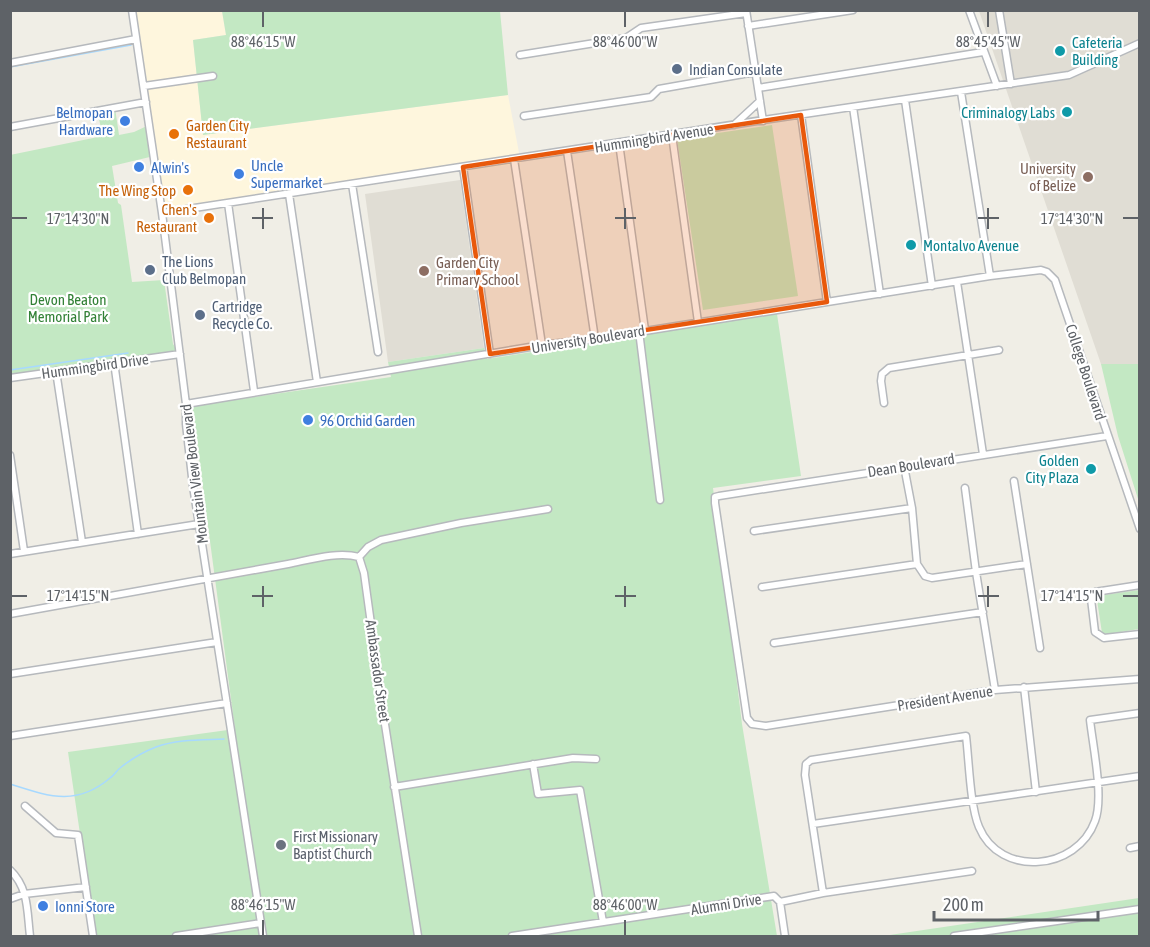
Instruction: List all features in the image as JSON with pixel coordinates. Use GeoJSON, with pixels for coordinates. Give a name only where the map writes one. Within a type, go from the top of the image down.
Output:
{"type":"FeatureCollection","features":[{"type":"Feature","properties":{"kind":"street","name":"Mountain View Boulevard"},"geometry":{"type":"LineString","coordinates":[[132,10],[162,213],[199,524],[263,936]]}},
{"type":"Feature","properties":{"kind":"street"},"geometry":{"type":"LineString","coordinates":[[748,26],[853,10]]}},
{"type":"Feature","properties":{"kind":"street"},"geometry":{"type":"LineString","coordinates":[[969,10],[997,86]]}},
{"type":"Feature","properties":{"kind":"street"},"geometry":{"type":"LineString","coordinates":[[999,10],[1011,84]]}},
{"type":"Feature","properties":{"kind":"street"},"geometry":{"type":"LineString","coordinates":[[520,55],[626,38],[641,28],[746,12],[763,121]]}},
{"type":"Feature","properties":{"kind":"street"},"geometry":{"type":"LineString","coordinates":[[10,63],[136,39]]}},
{"type":"Feature","properties":{"kind":"street","name":"Hummingbird Avenue"},"geometry":{"type":"LineString","coordinates":[[162,213],[1069,75],[1140,43]]}},
{"type":"Feature","properties":{"kind":"street"},"geometry":{"type":"LineString","coordinates":[[758,88],[983,52]]}},
{"type":"Feature","properties":{"kind":"street"},"geometry":{"type":"LineString","coordinates":[[524,116],[651,97],[659,89],[755,72]]}},
{"type":"Feature","properties":{"kind":"street"},"geometry":{"type":"LineString","coordinates":[[144,86],[213,76]]}},
{"type":"Feature","properties":{"kind":"street"},"geometry":{"type":"LineString","coordinates":[[961,92],[990,276]]}},
{"type":"Feature","properties":{"kind":"street"},"geometry":{"type":"LineString","coordinates":[[905,100],[932,286]]}},
{"type":"Feature","properties":{"kind":"street"},"geometry":{"type":"LineString","coordinates":[[733,125],[760,101]]}},
{"type":"Feature","properties":{"kind":"street"},"geometry":{"type":"LineString","coordinates":[[10,127],[146,102]]}},
{"type":"Feature","properties":{"kind":"street"},"geometry":{"type":"LineString","coordinates":[[853,107],[880,294]]}},
{"type":"Feature","properties":{"kind":"street"},"geometry":{"type":"LineString","coordinates":[[801,115],[827,302]]}},
{"type":"Feature","properties":{"kind":"street"},"geometry":{"type":"LineString","coordinates":[[672,135],[698,322]]}},
{"type":"Feature","properties":{"kind":"street"},"geometry":{"type":"LineString","coordinates":[[619,143],[660,500]]}},
{"type":"Feature","properties":{"kind":"street"},"geometry":{"type":"LineString","coordinates":[[567,151],[595,339]]}},
{"type":"Feature","properties":{"kind":"street"},"geometry":{"type":"LineString","coordinates":[[514,159],[542,345]]}},
{"type":"Feature","properties":{"kind":"street"},"geometry":{"type":"LineString","coordinates":[[463,167],[490,354]]}},
{"type":"Feature","properties":{"kind":"street"},"geometry":{"type":"LineString","coordinates":[[352,184],[378,352]]}},
{"type":"Feature","properties":{"kind":"street"},"geometry":{"type":"LineString","coordinates":[[289,194],[317,382]]}},
{"type":"Feature","properties":{"kind":"street"},"geometry":{"type":"LineString","coordinates":[[228,203],[254,391]]}},
{"type":"Feature","properties":{"kind":"street","name":"College Boulevard"},"geometry":{"type":"LineString","coordinates":[[990,276],[1041,270],[1051,275],[1075,335],[1140,529]]}},
{"type":"Feature","properties":{"kind":"street","name":"University Boulevard"},"geometry":{"type":"LineString","coordinates":[[186,404],[542,345],[595,339],[990,276]]}},
{"type":"Feature","properties":{"kind":"street"},"geometry":{"type":"LineString","coordinates":[[957,282],[983,454]]}},
{"type":"Feature","properties":{"kind":"street"},"geometry":{"type":"LineString","coordinates":[[884,403],[882,374],[889,369],[999,350]]}},
{"type":"Feature","properties":{"kind":"street","name":"Hummingbird Drive"},"geometry":{"type":"LineString","coordinates":[[10,378],[180,354]]}},
{"type":"Feature","properties":{"kind":"street"},"geometry":{"type":"LineString","coordinates":[[114,362],[138,534]]}},
{"type":"Feature","properties":{"kind":"street"},"geometry":{"type":"LineString","coordinates":[[56,371],[82,542]]}},
{"type":"Feature","properties":{"kind":"street","name":"Dean Boulevard"},"geometry":{"type":"LineString","coordinates":[[752,724],[747,718],[716,497],[903,466],[1107,436]]}},
{"type":"Feature","properties":{"kind":"street"},"geometry":{"type":"LineString","coordinates":[[10,455],[24,551]]}},
{"type":"Feature","properties":{"kind":"street"},"geometry":{"type":"LineString","coordinates":[[903,466],[912,508],[917,564],[925,576],[932,578],[1027,564]]}},
{"type":"Feature","properties":{"kind":"street"},"geometry":{"type":"LineString","coordinates":[[1014,480],[1040,648]]}},
{"type":"Feature","properties":{"kind":"street"},"geometry":{"type":"LineString","coordinates":[[965,488],[976,572],[996,690]]}},
{"type":"Feature","properties":{"kind":"street"},"geometry":{"type":"LineString","coordinates":[[754,531],[912,508]]}},
{"type":"Feature","properties":{"kind":"street"},"geometry":{"type":"LineString","coordinates":[[10,614],[334,557],[358,557],[368,547],[387,538],[548,509]]}},
{"type":"Feature","properties":{"kind":"street"},"geometry":{"type":"LineString","coordinates":[[10,554],[199,524]]}},
{"type":"Feature","properties":{"kind":"street","name":"Ambassador Street"},"geometry":{"type":"LineString","coordinates":[[358,557],[364,573],[394,787],[418,936]]}},
{"type":"Feature","properties":{"kind":"street"},"geometry":{"type":"LineString","coordinates":[[762,587],[917,564]]}},
{"type":"Feature","properties":{"kind":"street"},"geometry":{"type":"LineString","coordinates":[[1140,585],[1095,592],[1091,599],[1095,632],[1104,638],[1140,634]]}},
{"type":"Feature","properties":{"kind":"street"},"geometry":{"type":"LineString","coordinates":[[774,643],[983,612]]}},
{"type":"Feature","properties":{"kind":"street"},"geometry":{"type":"LineString","coordinates":[[10,674],[217,642]]}},
{"type":"Feature","properties":{"kind":"street","name":"President Avenue"},"geometry":{"type":"LineString","coordinates":[[752,724],[766,726],[996,690],[1140,679]]}},
{"type":"Feature","properties":{"kind":"street"},"geometry":{"type":"LineString","coordinates":[[1024,687],[1036,792]]}},
{"type":"Feature","properties":{"kind":"street"},"geometry":{"type":"LineString","coordinates":[[10,736],[226,703]]}},
{"type":"Feature","properties":{"kind":"street"},"geometry":{"type":"LineString","coordinates":[[823,893],[806,775],[807,764],[816,758],[966,736],[980,829],[994,847],[1014,859],[1026,862],[1047,861],[1058,859],[1077,847],[1091,830],[1097,811],[1097,782],[1090,720],[1140,713]]}},
{"type":"Feature","properties":{"kind":"street"},"geometry":{"type":"LineString","coordinates":[[394,787],[573,758],[596,759]]}},
{"type":"Feature","properties":{"kind":"street"},"geometry":{"type":"LineString","coordinates":[[532,764],[538,794],[580,790],[603,922]]}},
{"type":"Feature","properties":{"kind":"street"},"geometry":{"type":"LineString","coordinates":[[813,824],[1140,776]]}},
{"type":"Feature","properties":{"kind":"street"},"geometry":{"type":"LineString","coordinates":[[25,806],[56,833],[78,835],[93,936]]}},
{"type":"Feature","properties":{"kind":"street"},"geometry":{"type":"LineString","coordinates":[[1130,848],[1140,846]]}},
{"type":"Feature","properties":{"kind":"street"},"geometry":{"type":"LineString","coordinates":[[10,870],[20,880],[30,936]]}},
{"type":"Feature","properties":{"kind":"street","name":"Alumni Drive"},"geometry":{"type":"LineString","coordinates":[[512,936],[774,896],[780,902],[823,893],[972,871]]}},
{"type":"Feature","properties":{"kind":"street"},"geometry":{"type":"LineString","coordinates":[[10,899],[24,894],[86,887]]}},
{"type":"Feature","properties":{"kind":"street"},"geometry":{"type":"LineString","coordinates":[[780,902],[785,936]]}},
{"type":"Feature","properties":{"kind":"street"},"geometry":{"type":"LineString","coordinates":[[954,936],[1140,909]]}},
{"type":"Feature","properties":{"kind":"street"},"geometry":{"type":"LineString","coordinates":[[176,936],[261,923]]}},
{"type":"Feature","properties":{"kind":"highlighted area"},"geometry":{"type":"Polygon","coordinates":[[[801,115],[827,302],[490,354],[463,167],[801,115]]]}},
{"type":"Feature","properties":{"kind":"shaded area"},"geometry":{"type":"Polygon","coordinates":[[[132,11],[222,11],[226,35],[193,40],[203,135],[508,95],[521,163],[162,213],[132,11]]]}},
{"type":"Feature","properties":{"kind":"shaded area","name":"University of Belize"},"geometry":{"type":"Polygon","coordinates":[[[979,11],[1139,11],[1139,364],[1101,364],[979,11]]]}},
{"type":"Feature","properties":{"kind":"shaded area","name":"Garden City Primary School"},"geometry":{"type":"Polygon","coordinates":[[[460,180],[484,348],[388,362],[365,194],[460,180]]]}},
{"type":"Feature","properties":{"kind":"green space"},"geometry":{"type":"Polygon","coordinates":[[[222,11],[500,11],[508,95],[203,135],[193,40],[226,35],[222,11]]]}},
{"type":"Feature","properties":{"kind":"green space","name":"Devon Beaton Memorial Park"},"geometry":{"type":"Polygon","coordinates":[[[115,108],[119,135],[134,132],[149,125],[154,156],[112,166],[118,203],[121,205],[132,282],[164,280],[173,344],[180,354],[11,378],[10,155],[103,136],[97,111],[115,108]]]}},
{"type":"Feature","properties":{"kind":"green space"},"geometry":{"type":"Polygon","coordinates":[[[772,125],[798,296],[703,310],[677,139],[772,125]]]}},
{"type":"Feature","properties":{"kind":"green space"},"geometry":{"type":"Polygon","coordinates":[[[777,314],[801,476],[713,488],[742,724],[777,936],[95,936],[68,752],[235,729],[192,406],[391,377],[388,362],[484,348],[487,359],[777,314]]]}},
{"type":"Feature","properties":{"kind":"green space"},"geometry":{"type":"Polygon","coordinates":[[[1101,364],[1139,364],[1139,502],[1118,436],[1101,364]]]}},
{"type":"Feature","properties":{"kind":"green space"},"geometry":{"type":"Polygon","coordinates":[[[1139,590],[1139,629],[1102,633],[1097,600],[1104,595],[1139,590]]]}},
{"type":"Feature","properties":{"kind":"green space"},"geometry":{"type":"Polygon","coordinates":[[[1139,898],[1139,936],[883,936],[1139,898]]]}},
{"type":"Feature","properties":{"kind":"waterway"},"geometry":{"type":"LineString","coordinates":[[749,10],[750,17]]}},
{"type":"Feature","properties":{"kind":"waterway"},"geometry":{"type":"LineString","coordinates":[[10,67],[131,45]]}},
{"type":"Feature","properties":{"kind":"waterway"},"geometry":{"type":"LineString","coordinates":[[10,370],[128,353]]}},
{"type":"Feature","properties":{"kind":"waterway"},"geometry":{"type":"LineString","coordinates":[[10,784],[49,795],[73,796],[98,787],[128,762],[156,747],[181,741],[224,739]]}},
{"type":"Feature","properties":{"kind":"place","name":"Cafeteria Building"},"geometry":{"type":"Point","coordinates":[1060,51]}},
{"type":"Feature","properties":{"kind":"place","name":"Indian Consulate"},"geometry":{"type":"Point","coordinates":[677,69]}},
{"type":"Feature","properties":{"kind":"place","name":"Criminalogy Labs"},"geometry":{"type":"Point","coordinates":[1067,112]}},
{"type":"Feature","properties":{"kind":"place","name":"Belmopan Hardware"},"geometry":{"type":"Point","coordinates":[125,121]}},
{"type":"Feature","properties":{"kind":"place","name":"Garden City Restaurant"},"geometry":{"type":"Point","coordinates":[174,134]}},
{"type":"Feature","properties":{"kind":"place","name":"Alwin's"},"geometry":{"type":"Point","coordinates":[139,167]}},
{"type":"Feature","properties":{"kind":"place","name":"Uncle Supermarket"},"geometry":{"type":"Point","coordinates":[239,174]}},
{"type":"Feature","properties":{"kind":"place","name":"University of Belize"},"geometry":{"type":"Point","coordinates":[1088,177]}},
{"type":"Feature","properties":{"kind":"place","name":"The Wing Stop"},"geometry":{"type":"Point","coordinates":[188,190]}},
{"type":"Feature","properties":{"kind":"place","name":"Chen's Restaurant"},"geometry":{"type":"Point","coordinates":[209,218]}},
{"type":"Feature","properties":{"kind":"place","name":"Montalvo Avenue"},"geometry":{"type":"Point","coordinates":[911,245]}},
{"type":"Feature","properties":{"kind":"place","name":"The Lions Club Belmopan"},"geometry":{"type":"Point","coordinates":[150,270]}},
{"type":"Feature","properties":{"kind":"place","name":"Garden City Primary School"},"geometry":{"type":"Point","coordinates":[424,271]}},
{"type":"Feature","properties":{"kind":"place","name":"Cartridge Recycle Co."},"geometry":{"type":"Point","coordinates":[200,315]}},
{"type":"Feature","properties":{"kind":"place","name":"96 Orchid Garden"},"geometry":{"type":"Point","coordinates":[308,420]}},
{"type":"Feature","properties":{"kind":"place","name":"Golden City Plaza"},"geometry":{"type":"Point","coordinates":[1091,469]}},
{"type":"Feature","properties":{"kind":"place","name":"First Missionary Baptist Church"},"geometry":{"type":"Point","coordinates":[281,845]}},
{"type":"Feature","properties":{"kind":"place","name":"Ionni Store"},"geometry":{"type":"Point","coordinates":[43,906]}}]}
